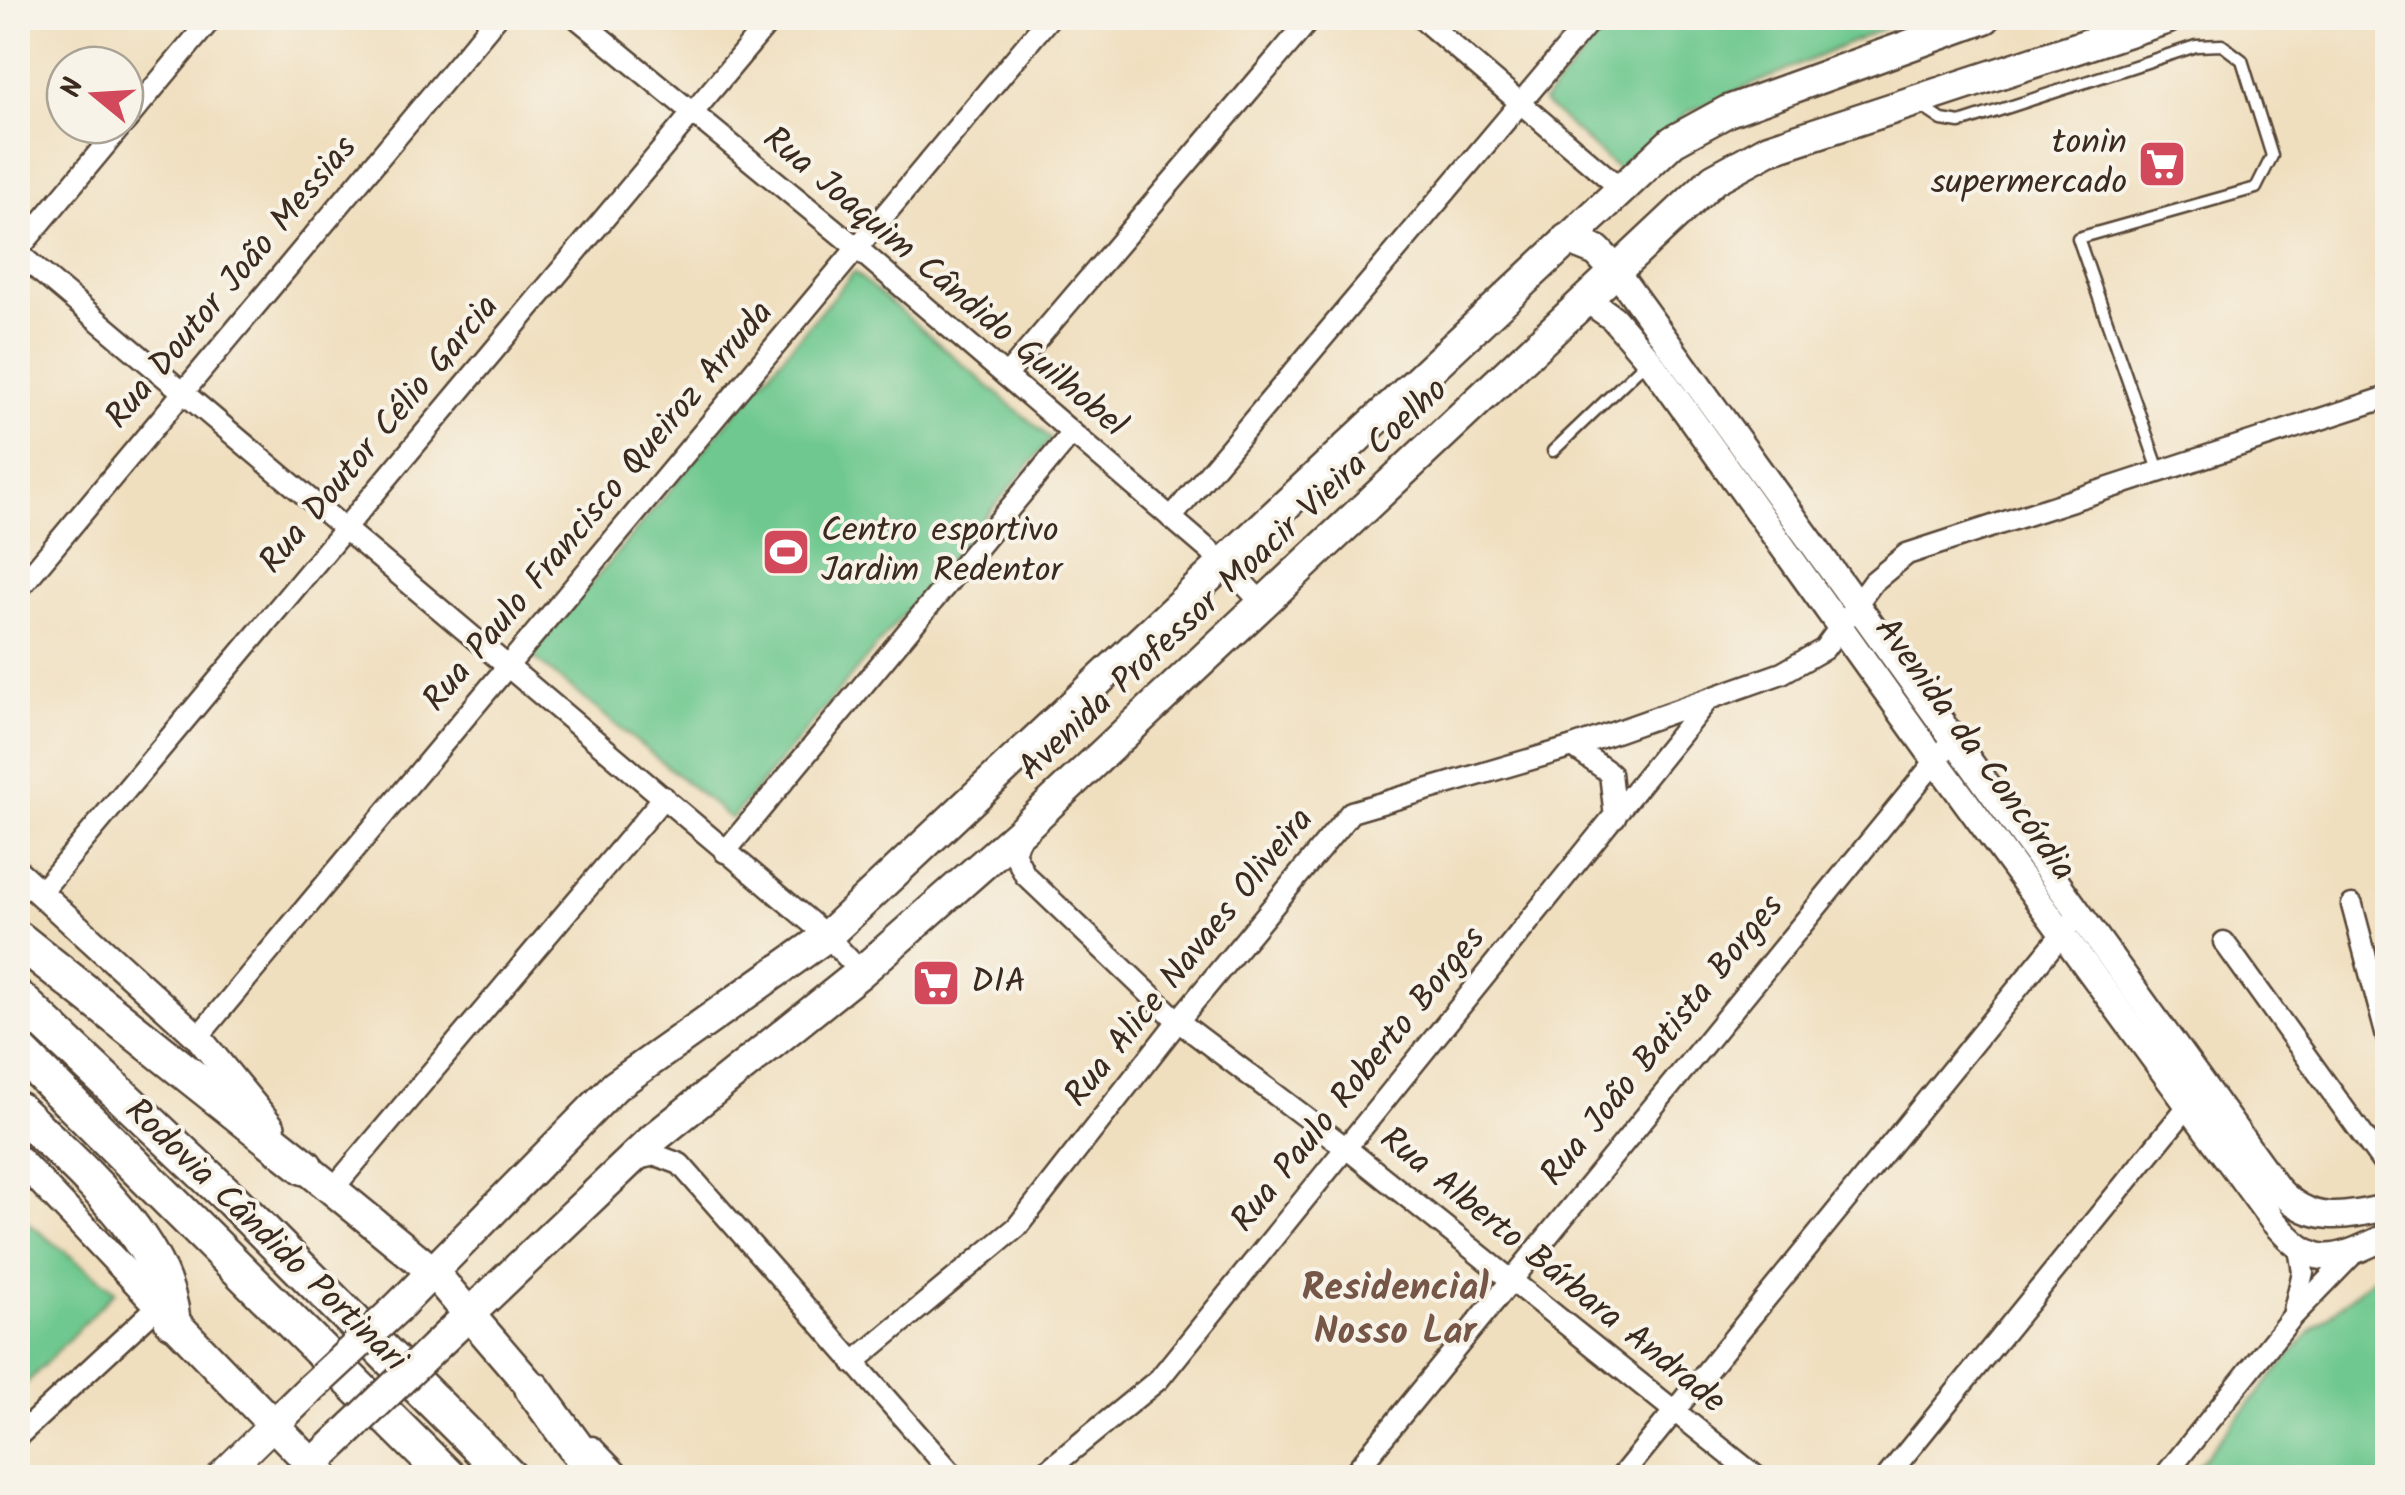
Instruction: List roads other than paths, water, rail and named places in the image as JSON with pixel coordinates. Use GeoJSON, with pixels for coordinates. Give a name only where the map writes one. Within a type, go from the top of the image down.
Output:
{"type":"FeatureCollection","features":[{"type":"Feature","properties":{"kind":"highway"},"geometry":{"type":"LineString","coordinates":[[18,939],[319,1178]]}},
{"type":"Feature","properties":{"kind":"highway","name":"Rodovia Cândido Portinari"},"geometry":{"type":"LineString","coordinates":[[18,998],[232,1200],[510,1478]]}},
{"type":"Feature","properties":{"kind":"highway","name":"Rodovia Cândido Portinari"},"geometry":{"type":"LineString","coordinates":[[18,1050],[449,1478]]}},
{"type":"Feature","properties":{"kind":"highway"},"geometry":{"type":"LineString","coordinates":[[18,1110],[95,1186],[149,1253],[169,1291],[165,1312]]}},
{"type":"Feature","properties":{"kind":"highway"},"geometry":{"type":"LineString","coordinates":[[533,1388],[598,1478]]}},
{"type":"Feature","properties":{"kind":"main road","name":"Avenida Professor Moacir Vieira Coelho"},"geometry":{"type":"LineString","coordinates":[[271,1427],[396,1308],[615,1086],[826,936],[1673,141],[1700,123],[1985,18]]}},
{"type":"Feature","properties":{"kind":"main road","name":"Avenida Professor Moacir Vieira Coelho"},"geometry":{"type":"LineString","coordinates":[[312,1473],[354,1425],[630,1161],[861,972],[1022,830],[1669,218],[1738,162],[1912,100],[2168,18]]}},
{"type":"Feature","properties":{"kind":"main road"},"geometry":{"type":"LineString","coordinates":[[1621,189],[1644,209],[1669,218]]}},
{"type":"Feature","properties":{"kind":"main road"},"geometry":{"type":"LineString","coordinates":[[1566,239],[1597,250],[1615,270]]}},
{"type":"Feature","properties":{"kind":"main road"},"geometry":{"type":"LineString","coordinates":[[319,1178],[432,1271],[533,1388]]}},
{"type":"Feature","properties":{"kind":"main road"},"geometry":{"type":"LineString","coordinates":[[165,1312],[312,1473]]}},
{"type":"Feature","properties":{"kind":"main road"},"geometry":{"type":"LineString","coordinates":[[220,1478],[271,1427]]}},
{"type":"Feature","properties":{"kind":"street"},"geometry":{"type":"LineString","coordinates":[[145,98],[212,18]]}},
{"type":"Feature","properties":{"kind":"street","name":"Rua Doutor João Messias"},"geometry":{"type":"LineString","coordinates":[[18,590],[496,18]]}},
{"type":"Feature","properties":{"kind":"street","name":"Rua Joaquim Cândido Guilhobel"},"geometry":{"type":"LineString","coordinates":[[577,18],[857,248],[1225,564],[1264,605]]}},
{"type":"Feature","properties":{"kind":"street","name":"Rua Doutor Célio Garcia"},"geometry":{"type":"LineString","coordinates":[[39,894],[772,18]]}},
{"type":"Feature","properties":{"kind":"street","name":"Rua Paulo Francisco Queiroz Arruda"},"geometry":{"type":"LineString","coordinates":[[198,1037],[1049,18]]}},
{"type":"Feature","properties":{"kind":"street"},"geometry":{"type":"LineString","coordinates":[[1006,376],[1311,18]]}},
{"type":"Feature","properties":{"kind":"street"},"geometry":{"type":"LineString","coordinates":[[1420,18],[1621,189]]}},
{"type":"Feature","properties":{"kind":"street"},"geometry":{"type":"LineString","coordinates":[[1171,518],[1592,18]]}},
{"type":"Feature","properties":{"kind":"street"},"geometry":{"type":"LineString","coordinates":[[106,145],[18,252],[664,797],[826,936],[861,972]]}},
{"type":"Feature","properties":{"kind":"street","name":"Avenida da Concórdia"},"geometry":{"type":"LineString","coordinates":[[1615,270],[1658,351],[1843,629],[1936,761],[2022,857],[2071,922],[2196,1095],[2273,1221],[2299,1248]]}},
{"type":"Feature","properties":{"kind":"street","name":"Avenida da Concórdia"},"geometry":{"type":"LineString","coordinates":[[1586,299],[1658,351],[1856,606],[1952,741],[2022,857]]}},
{"type":"Feature","properties":{"kind":"street","name":"Rua Alice Navaes Oliveira"},"geometry":{"type":"LineString","coordinates":[[853,1363],[1017,1226],[1178,1021],[1351,812],[1573,747],[1806,661],[1843,629],[1873,582],[1908,554],[2388,397]]}},
{"type":"Feature","properties":{"kind":"street"},"geometry":{"type":"LineString","coordinates":[[726,852],[1072,433]]}},
{"type":"Feature","properties":{"kind":"street","name":"Rua Paulo Roberto Borges"},"geometry":{"type":"LineString","coordinates":[[1038,1478],[1160,1378],[1707,700]]}},
{"type":"Feature","properties":{"kind":"street","name":"Rua João Batista Borges"},"geometry":{"type":"LineString","coordinates":[[1350,1478],[1952,741]]}},
{"type":"Feature","properties":{"kind":"street"},"geometry":{"type":"LineString","coordinates":[[1573,747],[1610,773],[1616,816]]}},
{"type":"Feature","properties":{"kind":"street"},"geometry":{"type":"LineString","coordinates":[[18,873],[198,1037],[319,1178],[664,797]]}},
{"type":"Feature","properties":{"kind":"street","name":"Rua Alberto Bárbara Andrade"},"geometry":{"type":"LineString","coordinates":[[1022,830],[1014,853],[1024,875],[1178,1021],[1345,1147],[1758,1478]]}},
{"type":"Feature","properties":{"kind":"street"},"geometry":{"type":"LineString","coordinates":[[2352,904],[2388,1041]]}},
{"type":"Feature","properties":{"kind":"street"},"geometry":{"type":"LineString","coordinates":[[1620,1478],[2071,922]]}},
{"type":"Feature","properties":{"kind":"street"},"geometry":{"type":"LineString","coordinates":[[2224,942],[2388,1170]]}},
{"type":"Feature","properties":{"kind":"street"},"geometry":{"type":"LineString","coordinates":[[1886,1478],[2196,1095]]}},
{"type":"Feature","properties":{"kind":"street","name":"Avenida da Concórdia"},"geometry":{"type":"LineString","coordinates":[[2196,1095],[2278,1189],[2309,1214],[2343,1217],[2388,1207]]}},
{"type":"Feature","properties":{"kind":"street"},"geometry":{"type":"LineString","coordinates":[[630,1161],[656,1155],[680,1164],[956,1478]]}},
{"type":"Feature","properties":{"kind":"street"},"geometry":{"type":"LineString","coordinates":[[18,1158],[165,1312],[18,1436]]}},
{"type":"Feature","properties":{"kind":"street"},"geometry":{"type":"LineString","coordinates":[[2163,1478],[2292,1317],[2352,1255],[2388,1236]]}},
{"type":"Feature","properties":{"kind":"street"},"geometry":{"type":"LineString","coordinates":[[2292,1317],[2301,1289],[2299,1248],[2326,1259],[2352,1255]]}},
{"type":"Feature","properties":{"kind":"street"},"geometry":{"type":"LineString","coordinates":[[533,1388],[622,1478]]}},
{"type":"Feature","properties":{"kind":"lane"},"geometry":{"type":"LineString","coordinates":[[1912,100],[1942,120],[1960,123],[2196,46],[2222,45],[2242,60],[2272,156],[2267,173],[2256,188],[2078,238],[2160,474]]}},
{"type":"Feature","properties":{"kind":"lane"},"geometry":{"type":"LineString","coordinates":[[1553,451],[1658,351]]}},
{"type":"Feature","properties":{"kind":"place","name":"tonin supermercado"},"geometry":{"type":"Point","coordinates":[2162,164]}},
{"type":"Feature","properties":{"kind":"place","name":"Centro esportivo Jardim Redentor"},"geometry":{"type":"Point","coordinates":[786,552]}},
{"type":"Feature","properties":{"kind":"place","name":"DIA"},"geometry":{"type":"Point","coordinates":[936,983]}},
{"type":"Feature","properties":{"kind":"district","name":"Residencial Nosso Lar"},"geometry":{"type":"Point","coordinates":[1395,1311]}}]}
